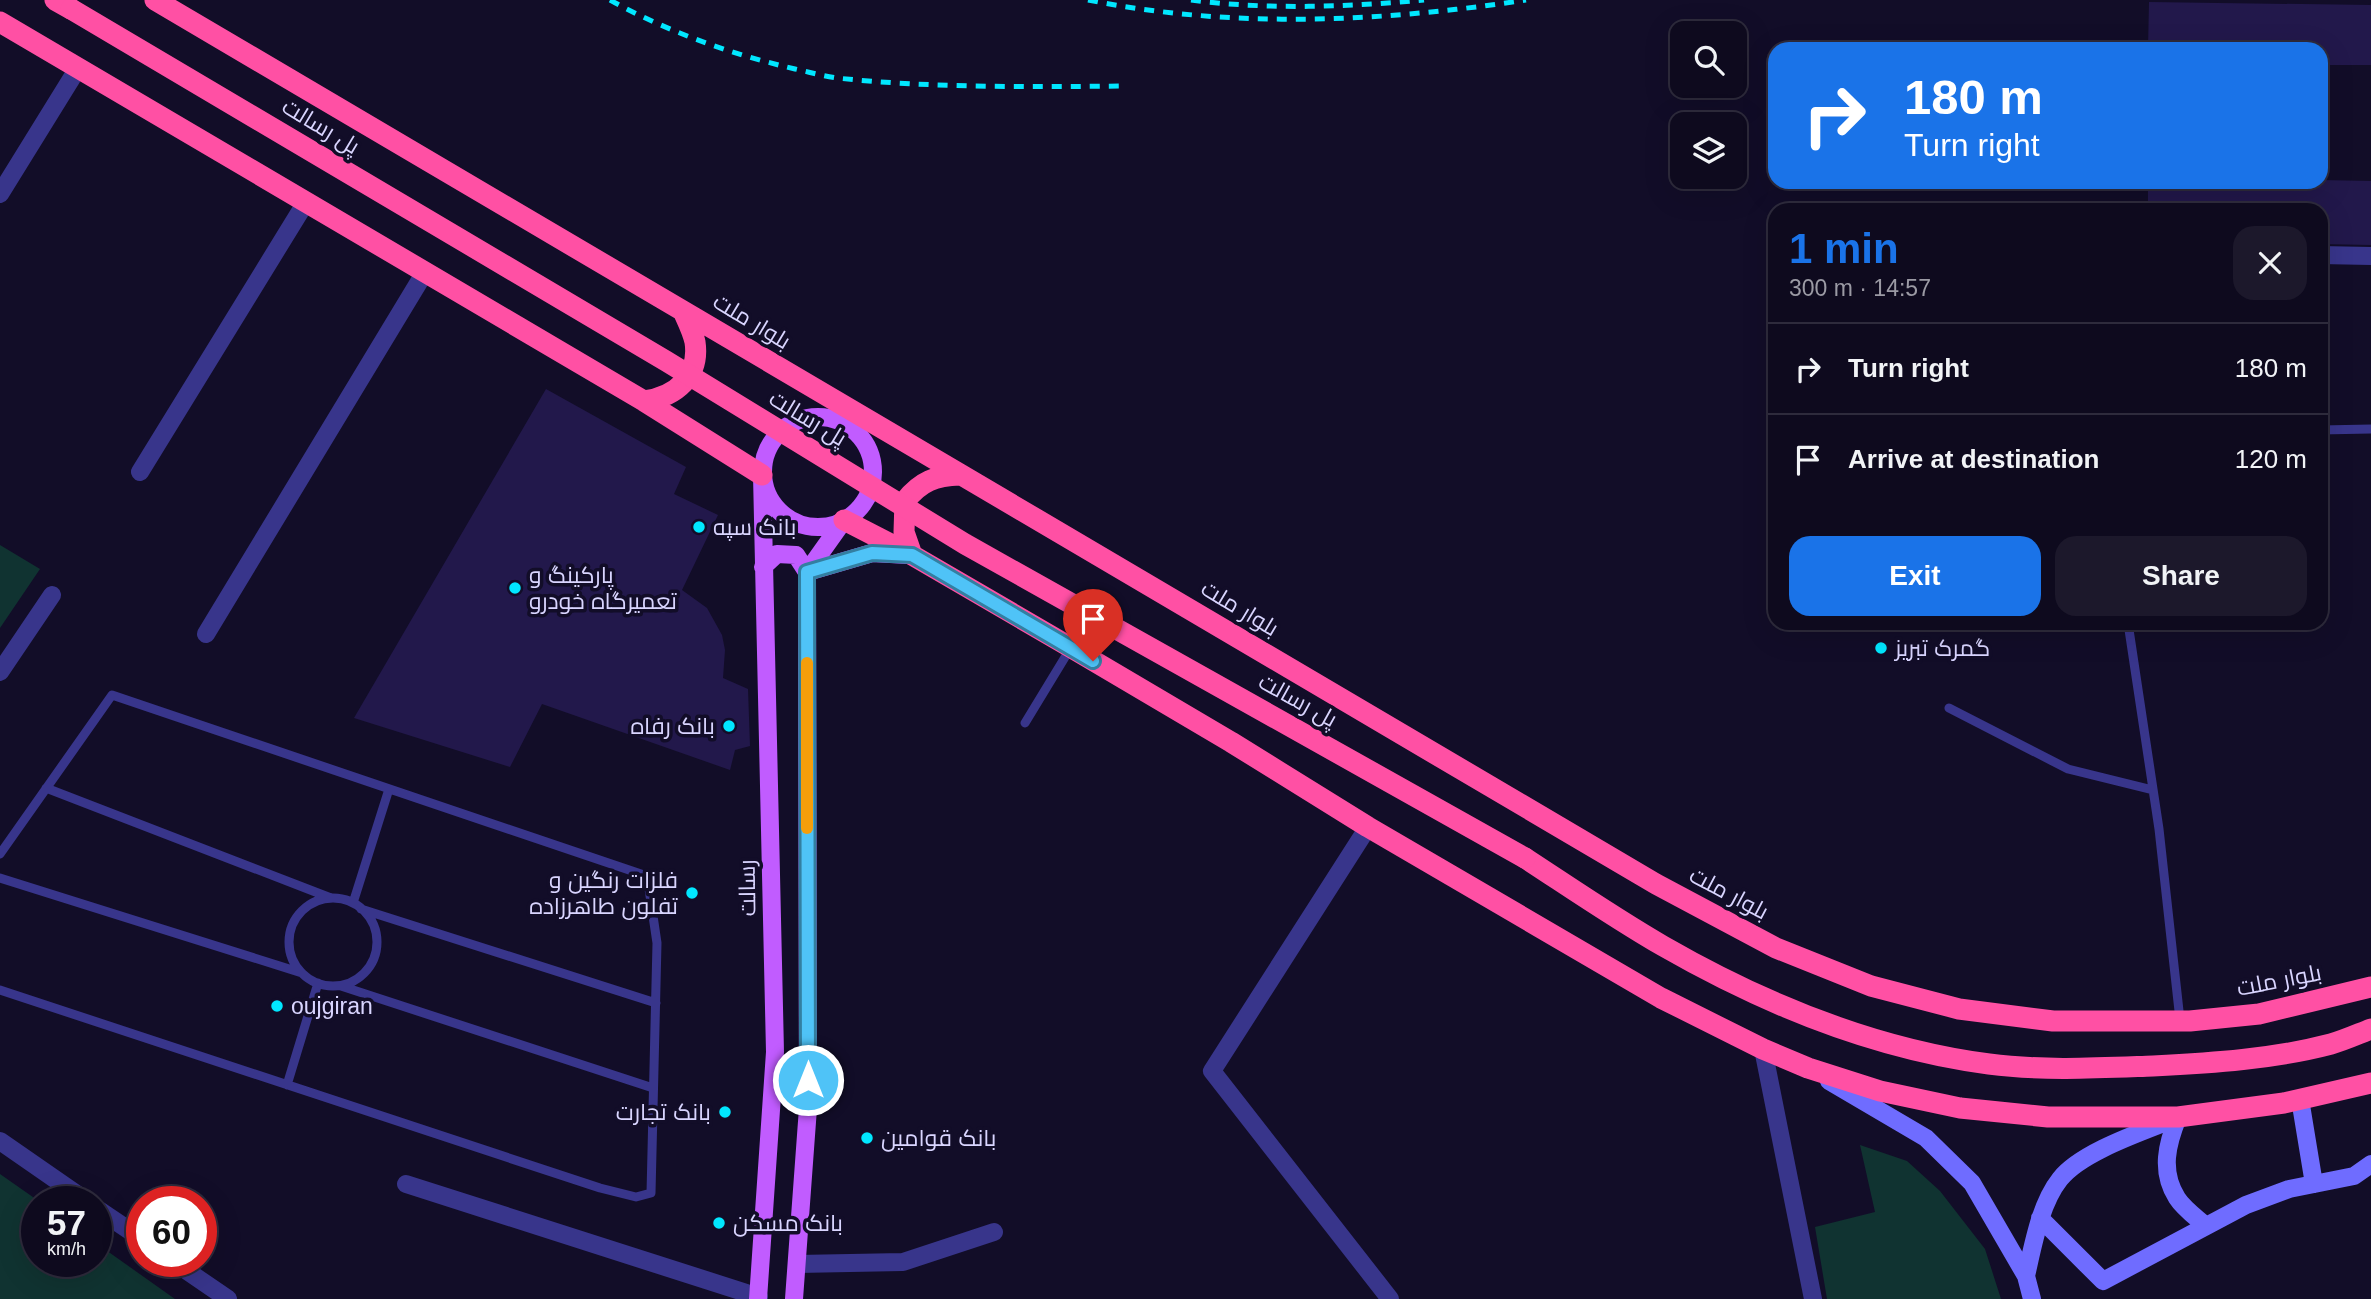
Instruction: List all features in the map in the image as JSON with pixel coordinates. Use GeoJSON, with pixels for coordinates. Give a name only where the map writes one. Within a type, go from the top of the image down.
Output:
{"type":"FeatureCollection","features":[{"type":"Feature","properties":{"kind":"highway","name":"بلوار ملت"},"geometry":{"type":"LineString","coordinates":[[155,0],[1656,884],[1776,948],[1871,986],[1959,1009],[2053,1021],[2180,1021],[2259,1013],[2371,987]]}},
{"type":"Feature","properties":{"kind":"highway","name":"پل رسالت"},"geometry":{"type":"LineString","coordinates":[[63,4],[666,361],[965,544],[1525,859],[1662,946],[1739,987],[1826,1024],[1900,1047],[1989,1064],[2066,1070],[2192,1064],[2259,1057],[2332,1044],[2371,1029]]}},
{"type":"Feature","properties":{"kind":"highway"},"geometry":{"type":"LineString","coordinates":[[0,22],[644,401],[762,475]]}},
{"type":"Feature","properties":{"kind":"highway"},"geometry":{"type":"LineString","coordinates":[[644,401],[658,399],[680,387],[694,369],[695,341],[683,311]]}},
{"type":"Feature","properties":{"kind":"highway"},"geometry":{"type":"LineString","coordinates":[[912,555],[904,532],[905,501],[923,482],[939,476],[960,475]]}},
{"type":"Feature","properties":{"kind":"highway"},"geometry":{"type":"LineString","coordinates":[[845,520],[912,555],[1070,647],[1368,827],[1661,998],[1763,1049],[1808,1068],[1880,1091],[1959,1108],[2049,1117],[2178,1117],[2300,1099],[2371,1083]]}},
{"type":"Feature","properties":{"kind":"main road"},"geometry":{"type":"LineString","coordinates":[[803,418],[809,385]]}},
{"type":"Feature","properties":{"kind":"main road"},"geometry":{"type":"LineString","coordinates":[[873,457],[858,432],[833,418],[803,418],[778,433],[764,458],[762,475],[767,495],[779,513],[805,527],[829,527],[845,520],[859,512],[873,486],[873,457],[880,441],[888,432]]}},
{"type":"Feature","properties":{"kind":"main road","name":"رسالت"},"geometry":{"type":"LineString","coordinates":[[758,1298],[775,1052],[762,475]]}},
{"type":"Feature","properties":{"kind":"main road"},"geometry":{"type":"LineString","coordinates":[[807,572],[845,520]]}},
{"type":"Feature","properties":{"kind":"main road"},"geometry":{"type":"LineString","coordinates":[[807,572],[872,553],[912,555]]}},
{"type":"Feature","properties":{"kind":"main road"},"geometry":{"type":"LineString","coordinates":[[763,567],[777,554],[796,555],[807,572],[808,1108],[794,1299]]}},
{"type":"Feature","properties":{"kind":"street"},"geometry":{"type":"LineString","coordinates":[[0,194],[78,68]]}},
{"type":"Feature","properties":{"kind":"street"},"geometry":{"type":"LineString","coordinates":[[140,472],[306,202]]}},
{"type":"Feature","properties":{"kind":"street"},"geometry":{"type":"LineString","coordinates":[[2328,255],[2371,256]]}},
{"type":"Feature","properties":{"kind":"street"},"geometry":{"type":"LineString","coordinates":[[206,634],[425,272]]}},
{"type":"Feature","properties":{"kind":"street"},"geometry":{"type":"LineString","coordinates":[[0,672],[52,595]]}},
{"type":"Feature","properties":{"kind":"street"},"geometry":{"type":"LineString","coordinates":[[1368,827],[1212,1071],[1390,1299]]}},
{"type":"Feature","properties":{"kind":"street"},"geometry":{"type":"LineString","coordinates":[[1763,1049],[1813,1299]]}},
{"type":"Feature","properties":{"kind":"street"},"geometry":{"type":"LineString","coordinates":[[1808,1068],[1926,1138],[1972,1183],[2026,1276],[2032,1299]]}},
{"type":"Feature","properties":{"kind":"street"},"geometry":{"type":"LineString","coordinates":[[2300,1099],[2314,1184]]}},
{"type":"Feature","properties":{"kind":"street"},"geometry":{"type":"LineString","coordinates":[[2026,1276],[2040,1218],[2060,1178],[2093,1152],[2178,1117]]}},
{"type":"Feature","properties":{"kind":"street"},"geometry":{"type":"LineString","coordinates":[[2178,1117],[2168,1143],[2166,1168],[2177,1198],[2206,1226]]}},
{"type":"Feature","properties":{"kind":"street"},"geometry":{"type":"LineString","coordinates":[[0,1141],[66,1186]]}},
{"type":"Feature","properties":{"kind":"street"},"geometry":{"type":"LineString","coordinates":[[2040,1218],[2103,1281],[2257,1201],[2289,1189],[2354,1176],[2371,1164]]}},
{"type":"Feature","properties":{"kind":"street"},"geometry":{"type":"LineString","coordinates":[[405,1184],[758,1298]]}},
{"type":"Feature","properties":{"kind":"street"},"geometry":{"type":"LineString","coordinates":[[797,1264],[903,1262],[994,1233]]}},
{"type":"Feature","properties":{"kind":"street"},"geometry":{"type":"LineString","coordinates":[[196,1277],[228,1299]]}},
{"type":"Feature","properties":{"kind":"lane"},"geometry":{"type":"LineString","coordinates":[[2328,430],[2371,429]]}},
{"type":"Feature","properties":{"kind":"lane"},"geometry":{"type":"LineString","coordinates":[[2129,630],[2153,790],[2180,1021]]}},
{"type":"Feature","properties":{"kind":"lane"},"geometry":{"type":"LineString","coordinates":[[1025,723],[1070,647]]}},
{"type":"Feature","properties":{"kind":"lane"},"geometry":{"type":"LineString","coordinates":[[0,854],[112,695],[641,874],[648,882],[657,943],[651,1193],[636,1197],[600,1188],[0,990]]}},
{"type":"Feature","properties":{"kind":"lane"},"geometry":{"type":"LineString","coordinates":[[1950,708],[2068,769],[2153,790]]}},
{"type":"Feature","properties":{"kind":"lane"},"geometry":{"type":"LineString","coordinates":[[46,788],[331,898],[656,1003]]}},
{"type":"Feature","properties":{"kind":"lane"},"geometry":{"type":"LineString","coordinates":[[357,906],[389,789]]}},
{"type":"Feature","properties":{"kind":"lane"},"geometry":{"type":"LineString","coordinates":[[0,877],[302,973],[326,986],[341,986],[653,1088]]}},
{"type":"Feature","properties":{"kind":"lane"},"geometry":{"type":"LineString","coordinates":[[302,973],[294,961],[290,947],[290,933],[295,920],[305,909],[331,898]]}},
{"type":"Feature","properties":{"kind":"lane"},"geometry":{"type":"LineString","coordinates":[[341,986],[354,981],[365,972],[375,954],[376,933],[371,919],[357,906]]}},
{"type":"Feature","properties":{"kind":"lane"},"geometry":{"type":"LineString","coordinates":[[288,1085],[318,983]]}},
{"type":"Feature","properties":{"kind":"green space"},"geometry":{"type":"Polygon","coordinates":[[[0,545],[40,569],[0,628],[0,545]]]}},
{"type":"Feature","properties":{"kind":"green space"},"geometry":{"type":"Polygon","coordinates":[[[1860,1145],[1907,1161],[1940,1191],[1985,1249],[2001,1299],[1827,1299],[1815,1227],[1875,1212],[1860,1145]]]}},
{"type":"Feature","properties":{"kind":"green space"},"geometry":{"type":"Polygon","coordinates":[[[0,1174],[21,1189],[21,1277],[112,1277],[112,1254],[126,1264],[126,1277],[144,1277],[175,1299],[0,1299],[0,1174]]]}},
{"type":"Feature","properties":{"kind":"building"},"geometry":{"type":"Polygon","coordinates":[[[2149,2],[2371,5],[2371,65],[2328,65],[2328,42],[2148,42],[2149,2]]]}},
{"type":"Feature","properties":{"kind":"building"},"geometry":{"type":"Polygon","coordinates":[[[2328,180],[2371,181],[2371,245],[2328,244],[2328,203],[2148,203],[2148,189],[2328,189],[2328,180]]]}},
{"type":"Feature","properties":{"kind":"building","name":"پارکینگ و تعمیرگاه خودرو"},"geometry":{"type":"Polygon","coordinates":[[[546,389],[686,467],[674,494],[718,515],[682,590],[707,608],[722,635],[725,650],[723,678],[748,689],[750,746],[735,750],[730,770],[542,704],[510,767],[354,718],[546,389]]]}},
{"type":"Feature","properties":{"kind":"railway"},"geometry":{"type":"LineString","coordinates":[[610,0],[677,32],[724,49],[832,77],[944,85],[1125,86]]}},
{"type":"Feature","properties":{"kind":"railway"},"geometry":{"type":"LineString","coordinates":[[1088,0],[1143,9],[1252,19],[1362,17],[1471,8],[1526,0]]}},
{"type":"Feature","properties":{"kind":"railway"},"geometry":{"type":"LineString","coordinates":[[1191,0],[1308,6],[1424,0]]}},
{"type":"Feature","properties":{"kind":"slow traffic"},"geometry":{"type":"LineString","coordinates":[[807,663],[807,828]]}},
{"type":"Feature","properties":{"kind":"place","name":"بانک سپه"},"geometry":{"type":"Point","coordinates":[699,527]}},
{"type":"Feature","properties":{"kind":"place","name":"پارکینگ و تعمیرگاه خودرو"},"geometry":{"type":"Point","coordinates":[515,588]}},
{"type":"Feature","properties":{"kind":"place","name":"گمرک تبریز"},"geometry":{"type":"Point","coordinates":[1881,648]}},
{"type":"Feature","properties":{"kind":"place","name":"بانک رفاه"},"geometry":{"type":"Point","coordinates":[729,726]}},
{"type":"Feature","properties":{"kind":"place","name":"فلزات رنگین و تفلون طاهرزاده"},"geometry":{"type":"Point","coordinates":[692,893]}},
{"type":"Feature","properties":{"kind":"place","name":"oujgiran"},"geometry":{"type":"Point","coordinates":[277,1006]}},
{"type":"Feature","properties":{"kind":"place","name":"بانک تجارت"},"geometry":{"type":"Point","coordinates":[725,1112]}},
{"type":"Feature","properties":{"kind":"place","name":"بانک قوامین"},"geometry":{"type":"Point","coordinates":[867,1138]}},
{"type":"Feature","properties":{"kind":"place","name":"بانک مسکن"},"geometry":{"type":"Point","coordinates":[719,1223]}},
{"type":"Feature","properties":{"kind":"route"},"geometry":{"type":"LineString","coordinates":[[808,1080],[807,572],[872,553],[912,555],[1093,661]]}}]}
